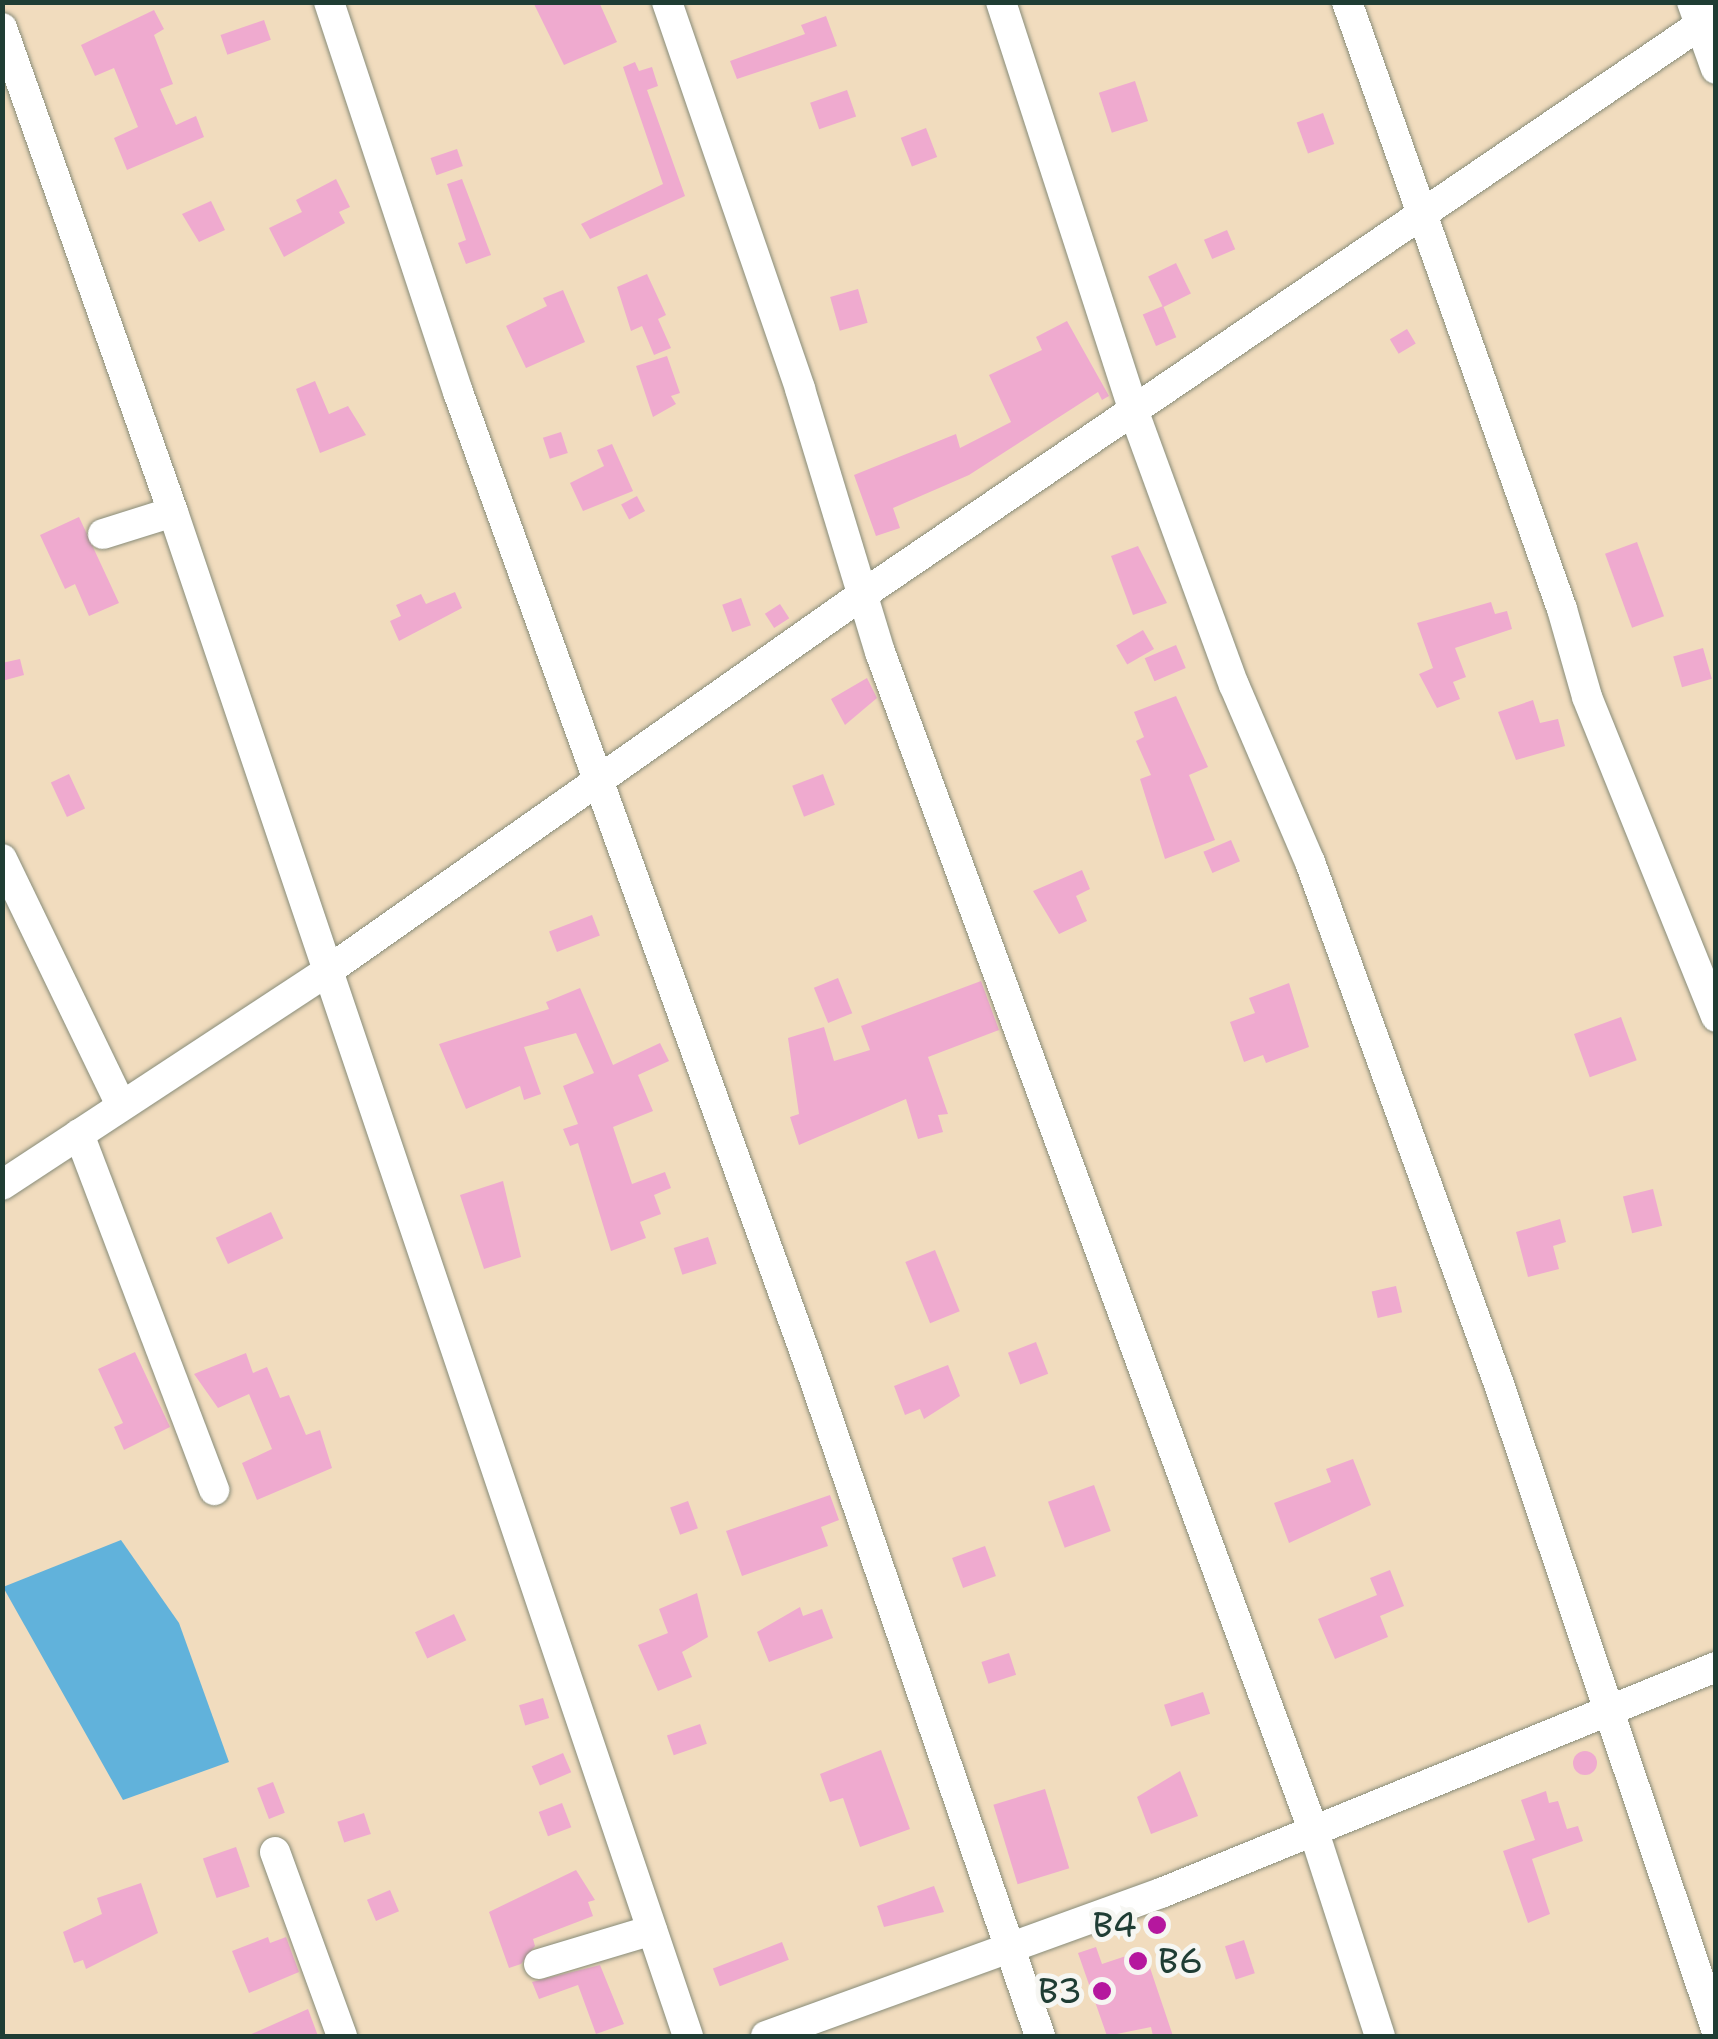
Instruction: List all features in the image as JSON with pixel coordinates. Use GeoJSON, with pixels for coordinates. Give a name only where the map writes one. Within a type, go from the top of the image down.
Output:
{"type":"FeatureCollection","features":[{"type":"Feature","properties":{"kind":"street"},"geometry":{"type":"LineString","coordinates":[[329,2],[597,786],[808,1361],[1040,2036]]}},
{"type":"Feature","properties":{"kind":"street"},"geometry":{"type":"LineString","coordinates":[[667,2],[800,389],[862,595],[1314,1832],[1380,2036]]}},
{"type":"Feature","properties":{"kind":"street"},"geometry":{"type":"LineString","coordinates":[[1001,2],[1134,415],[1234,685],[1310,862],[1499,1384],[1716,2029]]}},
{"type":"Feature","properties":{"kind":"street"},"geometry":{"type":"LineString","coordinates":[[1347,2],[1562,609],[1587,697],[1716,1017]]}},
{"type":"Feature","properties":{"kind":"street"},"geometry":{"type":"LineString","coordinates":[[2,1185],[329,970],[597,786],[862,595],[1422,218],[1702,14],[1716,69]]}},
{"type":"Feature","properties":{"kind":"street"},"geometry":{"type":"LineString","coordinates":[[2,28],[173,512],[688,2036]]}},
{"type":"Feature","properties":{"kind":"street"},"geometry":{"type":"LineString","coordinates":[[103,534],[173,512]]}},
{"type":"Feature","properties":{"kind":"street"},"geometry":{"type":"LineString","coordinates":[[2,858],[121,1105]]}},
{"type":"Feature","properties":{"kind":"street"},"geometry":{"type":"LineString","coordinates":[[78,1134],[214,1490]]}},
{"type":"Feature","properties":{"kind":"street"},"geometry":{"type":"LineString","coordinates":[[766,2036],[1314,1832],[1716,1667]]}},
{"type":"Feature","properties":{"kind":"street"},"geometry":{"type":"LineString","coordinates":[[275,1852],[342,2036]]}},
{"type":"Feature","properties":{"kind":"street"},"geometry":{"type":"LineString","coordinates":[[539,1964],[652,1930]]}},
{"type":"Feature","properties":{"kind":"water"},"geometry":{"type":"Polygon","coordinates":[[[121,1540],[179,1623],[229,1762],[123,1800],[3,1587],[121,1540]]]}},
{"type":"Feature","properties":{"kind":"building"},"geometry":{"type":"Polygon","coordinates":[[[533,2],[599,2],[617,42],[564,65],[533,2]]]}},
{"type":"Feature","properties":{"kind":"building"},"geometry":{"type":"Polygon","coordinates":[[[154,10],[164,29],[154,35],[173,84],[160,89],[176,125],[196,116],[204,137],[127,170],[114,138],[138,127],[114,68],[95,76],[81,45],[154,10]]]}},
{"type":"Feature","properties":{"kind":"building"},"geometry":{"type":"Polygon","coordinates":[[[826,16],[837,46],[737,79],[730,61],[805,34],[801,25],[826,16]]]}},
{"type":"Feature","properties":{"kind":"building"},"geometry":{"type":"Polygon","coordinates":[[[264,20],[271,40],[227,55],[221,35],[264,20]]]}},
{"type":"Feature","properties":{"kind":"building"},"geometry":{"type":"Polygon","coordinates":[[[635,62],[639,71],[652,67],[658,86],[647,90],[685,196],[590,239],[581,224],[663,184],[623,67],[635,62]]]}},
{"type":"Feature","properties":{"kind":"building"},"geometry":{"type":"Polygon","coordinates":[[[1135,81],[1148,121],[1112,133],[1099,93],[1135,81]]]}},
{"type":"Feature","properties":{"kind":"building"},"geometry":{"type":"Polygon","coordinates":[[[847,90],[856,116],[819,129],[810,103],[847,90]]]}},
{"type":"Feature","properties":{"kind":"building"},"geometry":{"type":"Polygon","coordinates":[[[1323,113],[1334,144],[1308,154],[1297,123],[1323,113]]]}},
{"type":"Feature","properties":{"kind":"building"},"geometry":{"type":"Polygon","coordinates":[[[926,128],[937,157],[912,167],[901,138],[926,128]]]}},
{"type":"Feature","properties":{"kind":"building"},"geometry":{"type":"Polygon","coordinates":[[[457,149],[463,166],[436,175],[431,158],[457,149]]]}},
{"type":"Feature","properties":{"kind":"building"},"geometry":{"type":"Polygon","coordinates":[[[336,179],[350,207],[339,212],[345,223],[284,257],[269,228],[302,212],[296,200],[336,179]]]}},
{"type":"Feature","properties":{"kind":"building"},"geometry":{"type":"Polygon","coordinates":[[[462,179],[491,255],[466,264],[458,243],[466,240],[447,184],[462,179]]]}},
{"type":"Feature","properties":{"kind":"building"},"geometry":{"type":"Polygon","coordinates":[[[211,201],[225,230],[199,242],[182,214],[211,201]]]}},
{"type":"Feature","properties":{"kind":"building"},"geometry":{"type":"Polygon","coordinates":[[[1227,230],[1235,249],[1212,259],[1204,240],[1227,230]]]}},
{"type":"Feature","properties":{"kind":"building"},"geometry":{"type":"Polygon","coordinates":[[[1176,263],[1191,294],[1163,307],[1148,277],[1176,263]]]}},
{"type":"Feature","properties":{"kind":"building"},"geometry":{"type":"Polygon","coordinates":[[[647,274],[666,315],[658,319],[671,348],[654,355],[642,326],[631,331],[617,287],[647,274]]]}},
{"type":"Feature","properties":{"kind":"building"},"geometry":{"type":"Polygon","coordinates":[[[858,289],[868,323],[840,331],[830,297],[858,289]]]}},
{"type":"Feature","properties":{"kind":"building"},"geometry":{"type":"Polygon","coordinates":[[[563,290],[585,342],[526,368],[506,326],[547,306],[543,298],[563,290]]]}},
{"type":"Feature","properties":{"kind":"building"},"geometry":{"type":"Polygon","coordinates":[[[1163,306],[1176,337],[1156,346],[1143,315],[1163,306]]]}},
{"type":"Feature","properties":{"kind":"building"},"geometry":{"type":"Polygon","coordinates":[[[1067,321],[1109,396],[1102,400],[1098,392],[969,475],[893,508],[900,528],[876,536],[854,475],[956,434],[960,448],[1011,422],[989,375],[1042,350],[1036,337],[1067,321]]]}},
{"type":"Feature","properties":{"kind":"building"},"geometry":{"type":"Polygon","coordinates":[[[1407,329],[1416,344],[1399,354],[1390,339],[1407,329]]]}},
{"type":"Feature","properties":{"kind":"building"},"geometry":{"type":"Polygon","coordinates":[[[667,356],[680,393],[671,396],[676,404],[653,417],[636,366],[667,356]]]}},
{"type":"Feature","properties":{"kind":"building"},"geometry":{"type":"Polygon","coordinates":[[[315,381],[329,414],[348,406],[366,435],[320,453],[296,389],[315,381]]]}},
{"type":"Feature","properties":{"kind":"building"},"geometry":{"type":"Polygon","coordinates":[[[561,432],[568,453],[550,459],[543,438],[561,432]]]}},
{"type":"Feature","properties":{"kind":"building"},"geometry":{"type":"Polygon","coordinates":[[[612,444],[633,491],[583,511],[570,483],[604,466],[597,450],[612,444]]]}},
{"type":"Feature","properties":{"kind":"building"},"geometry":{"type":"Polygon","coordinates":[[[637,496],[645,511],[629,519],[621,504],[637,496]]]}},
{"type":"Feature","properties":{"kind":"building"},"geometry":{"type":"Polygon","coordinates":[[[79,517],[119,603],[89,616],[75,584],[65,589],[40,535],[79,517]]]}},
{"type":"Feature","properties":{"kind":"building"},"geometry":{"type":"Polygon","coordinates":[[[1637,542],[1664,616],[1632,628],[1605,554],[1637,542]]]}},
{"type":"Feature","properties":{"kind":"building"},"geometry":{"type":"Polygon","coordinates":[[[1138,546],[1167,603],[1133,615],[1111,556],[1138,546]]]}},
{"type":"Feature","properties":{"kind":"building"},"geometry":{"type":"Polygon","coordinates":[[[455,592],[462,608],[399,641],[390,621],[401,616],[396,605],[421,594],[426,604],[455,592]]]}},
{"type":"Feature","properties":{"kind":"building"},"geometry":{"type":"Polygon","coordinates":[[[741,598],[751,625],[732,632],[722,605],[741,598]]]}},
{"type":"Feature","properties":{"kind":"building"},"geometry":{"type":"Polygon","coordinates":[[[1491,602],[1495,614],[1507,611],[1512,629],[1455,648],[1466,677],[1453,682],[1460,699],[1437,708],[1419,674],[1433,668],[1417,623],[1491,602]]]}},
{"type":"Feature","properties":{"kind":"building"},"geometry":{"type":"Polygon","coordinates":[[[780,604],[789,618],[774,628],[765,614],[780,604]]]}},
{"type":"Feature","properties":{"kind":"building"},"geometry":{"type":"Polygon","coordinates":[[[1143,630],[1154,649],[1127,665],[1116,646],[1143,630]]]}},
{"type":"Feature","properties":{"kind":"building"},"geometry":{"type":"Polygon","coordinates":[[[1176,645],[1186,668],[1154,681],[1145,658],[1176,645]]]}},
{"type":"Feature","properties":{"kind":"building"},"geometry":{"type":"Polygon","coordinates":[[[1703,648],[1712,679],[1682,687],[1673,657],[1703,648]]]}},
{"type":"Feature","properties":{"kind":"building"},"geometry":{"type":"Polygon","coordinates":[[[20,659],[24,675],[2,681],[2,663],[20,659]]]}},
{"type":"Feature","properties":{"kind":"building"},"geometry":{"type":"Polygon","coordinates":[[[867,678],[877,698],[845,725],[831,699],[867,678]]]}},
{"type":"Feature","properties":{"kind":"building"},"geometry":{"type":"Polygon","coordinates":[[[1176,696],[1208,767],[1189,775],[1215,840],[1165,859],[1140,779],[1151,775],[1136,741],[1144,737],[1134,712],[1176,696]]]}},
{"type":"Feature","properties":{"kind":"building"},"geometry":{"type":"Polygon","coordinates":[[[1533,700],[1540,723],[1558,719],[1565,746],[1516,760],[1498,712],[1533,700]]]}},
{"type":"Feature","properties":{"kind":"building"},"geometry":{"type":"Polygon","coordinates":[[[69,774],[85,808],[67,817],[51,782],[69,774]]]}},
{"type":"Feature","properties":{"kind":"building"},"geometry":{"type":"Polygon","coordinates":[[[823,774],[835,805],[804,817],[792,786],[823,774]]]}},
{"type":"Feature","properties":{"kind":"building"},"geometry":{"type":"Polygon","coordinates":[[[1231,840],[1240,861],[1212,873],[1203,852],[1231,840]]]}},
{"type":"Feature","properties":{"kind":"building"},"geometry":{"type":"Polygon","coordinates":[[[1082,870],[1090,889],[1076,896],[1087,921],[1059,934],[1033,891],[1082,870]]]}},
{"type":"Feature","properties":{"kind":"building"},"geometry":{"type":"Polygon","coordinates":[[[592,915],[600,936],[557,952],[549,931],[592,915]]]}},
{"type":"Feature","properties":{"kind":"building"},"geometry":{"type":"Polygon","coordinates":[[[838,978],[852,1013],[828,1023],[814,988],[838,978]]]}},
{"type":"Feature","properties":{"kind":"building"},"geometry":{"type":"Polygon","coordinates":[[[981,981],[999,1030],[928,1057],[948,1114],[938,1115],[943,1132],[918,1139],[906,1099],[799,1145],[790,1117],[799,1114],[788,1038],[824,1027],[834,1061],[870,1050],[861,1026],[981,981]]]}},
{"type":"Feature","properties":{"kind":"building"},"geometry":{"type":"Polygon","coordinates":[[[1289,983],[1309,1047],[1266,1063],[1263,1055],[1244,1062],[1230,1022],[1255,1013],[1249,998],[1289,983]]]}},
{"type":"Feature","properties":{"kind":"building"},"geometry":{"type":"Polygon","coordinates":[[[580,988],[613,1065],[660,1043],[669,1061],[638,1075],[653,1111],[613,1127],[632,1184],[665,1172],[671,1188],[654,1195],[661,1214],[640,1222],[646,1238],[611,1251],[578,1143],[570,1146],[563,1129],[578,1124],[563,1086],[594,1073],[576,1033],[524,1047],[541,1094],[524,1100],[520,1086],[466,1109],[439,1044],[549,1009],[546,1002],[580,988]]]}},
{"type":"Feature","properties":{"kind":"building"},"geometry":{"type":"Polygon","coordinates":[[[1621,1017],[1637,1060],[1590,1077],[1574,1034],[1621,1017]]]}},
{"type":"Feature","properties":{"kind":"building"},"geometry":{"type":"Polygon","coordinates":[[[503,1181],[521,1257],[484,1269],[460,1195],[503,1181]]]}},
{"type":"Feature","properties":{"kind":"building"},"geometry":{"type":"Polygon","coordinates":[[[1653,1189],[1662,1226],[1632,1233],[1623,1196],[1653,1189]]]}},
{"type":"Feature","properties":{"kind":"building"},"geometry":{"type":"Polygon","coordinates":[[[271,1212],[283,1238],[228,1264],[216,1238],[271,1212]]]}},
{"type":"Feature","properties":{"kind":"building"},"geometry":{"type":"Polygon","coordinates":[[[1560,1219],[1566,1242],[1553,1246],[1559,1269],[1528,1277],[1516,1232],[1560,1219]]]}},
{"type":"Feature","properties":{"kind":"building"},"geometry":{"type":"Polygon","coordinates":[[[708,1237],[717,1264],[682,1275],[674,1248],[708,1237]]]}},
{"type":"Feature","properties":{"kind":"building"},"geometry":{"type":"Polygon","coordinates":[[[935,1250],[960,1311],[930,1323],[905,1262],[935,1250]]]}},
{"type":"Feature","properties":{"kind":"building"},"geometry":{"type":"Polygon","coordinates":[[[1396,1286],[1402,1312],[1378,1318],[1372,1292],[1396,1286]]]}},
{"type":"Feature","properties":{"kind":"building"},"geometry":{"type":"Polygon","coordinates":[[[1036,1342],[1048,1374],[1020,1384],[1008,1353],[1036,1342]]]}},
{"type":"Feature","properties":{"kind":"building"},"geometry":{"type":"Polygon","coordinates":[[[135,1352],[170,1427],[124,1450],[114,1427],[123,1423],[98,1369],[135,1352]]]}},
{"type":"Feature","properties":{"kind":"building"},"geometry":{"type":"Polygon","coordinates":[[[246,1353],[253,1373],[267,1367],[280,1398],[289,1395],[306,1435],[320,1430],[332,1468],[257,1500],[242,1463],[272,1449],[249,1394],[218,1408],[194,1374],[246,1353]]]}},
{"type":"Feature","properties":{"kind":"building"},"geometry":{"type":"Polygon","coordinates":[[[948,1365],[960,1396],[924,1419],[920,1409],[905,1415],[894,1386],[948,1365]]]}},
{"type":"Feature","properties":{"kind":"building"},"geometry":{"type":"Polygon","coordinates":[[[1353,1459],[1371,1505],[1289,1543],[1274,1503],[1331,1482],[1326,1469],[1353,1459]]]}},
{"type":"Feature","properties":{"kind":"building"},"geometry":{"type":"Polygon","coordinates":[[[1094,1485],[1111,1531],[1065,1548],[1048,1502],[1094,1485]]]}},
{"type":"Feature","properties":{"kind":"building"},"geometry":{"type":"Polygon","coordinates":[[[830,1495],[839,1520],[821,1527],[828,1546],[742,1576],[726,1531],[830,1495]]]}},
{"type":"Feature","properties":{"kind":"building"},"geometry":{"type":"Polygon","coordinates":[[[688,1501],[698,1528],[680,1535],[670,1507],[688,1501]]]}},
{"type":"Feature","properties":{"kind":"building"},"geometry":{"type":"Polygon","coordinates":[[[985,1546],[996,1576],[963,1588],[952,1558],[985,1546]]]}},
{"type":"Feature","properties":{"kind":"building"},"geometry":{"type":"Polygon","coordinates":[[[1390,1570],[1404,1606],[1380,1616],[1388,1637],[1335,1659],[1318,1619],[1377,1595],[1370,1578],[1390,1570]]]}},
{"type":"Feature","properties":{"kind":"building"},"geometry":{"type":"Polygon","coordinates":[[[697,1593],[708,1637],[682,1652],[692,1677],[658,1691],[638,1645],[668,1633],[659,1609],[697,1593]]]}},
{"type":"Feature","properties":{"kind":"building"},"geometry":{"type":"Polygon","coordinates":[[[800,1607],[803,1616],[822,1609],[833,1638],[769,1662],[757,1632],[800,1607]]]}},
{"type":"Feature","properties":{"kind":"building"},"geometry":{"type":"Polygon","coordinates":[[[454,1614],[466,1640],[427,1658],[415,1632],[454,1614]]]}},
{"type":"Feature","properties":{"kind":"building"},"geometry":{"type":"Polygon","coordinates":[[[1009,1653],[1016,1675],[989,1684],[981,1662],[1009,1653]]]}},
{"type":"Feature","properties":{"kind":"building"},"geometry":{"type":"Polygon","coordinates":[[[1203,1692],[1210,1714],[1171,1727],[1164,1705],[1203,1692]]]}},
{"type":"Feature","properties":{"kind":"building"},"geometry":{"type":"Polygon","coordinates":[[[543,1698],[549,1718],[525,1725],[519,1705],[543,1698]]]}},
{"type":"Feature","properties":{"kind":"building"},"geometry":{"type":"Polygon","coordinates":[[[700,1724],[707,1744],[674,1755],[667,1735],[700,1724]]]}},
{"type":"Feature","properties":{"kind":"building"},"geometry":{"type":"Polygon","coordinates":[[[881,1750],[910,1829],[860,1847],[843,1798],[830,1802],[820,1774],[881,1750]]]}},
{"type":"Feature","properties":{"kind":"building"},"geometry":{"type":"Polygon","coordinates":[[[1585,1751],[1597,1763],[1585,1775],[1573,1763],[1585,1751]]]}},
{"type":"Feature","properties":{"kind":"building"},"geometry":{"type":"Polygon","coordinates":[[[563,1753],[571,1772],[540,1786],[532,1766],[563,1753]]]}},
{"type":"Feature","properties":{"kind":"building"},"geometry":{"type":"Polygon","coordinates":[[[1180,1771],[1198,1816],[1151,1834],[1137,1797],[1180,1771]]]}},
{"type":"Feature","properties":{"kind":"building"},"geometry":{"type":"Polygon","coordinates":[[[273,1782],[285,1813],[269,1819],[257,1788],[273,1782]]]}},
{"type":"Feature","properties":{"kind":"building"},"geometry":{"type":"Polygon","coordinates":[[[1045,1789],[1069,1868],[1018,1884],[993,1805],[1045,1789]]]}},
{"type":"Feature","properties":{"kind":"building"},"geometry":{"type":"Polygon","coordinates":[[[1546,1791],[1549,1803],[1558,1801],[1567,1829],[1578,1826],[1583,1841],[1532,1859],[1550,1914],[1528,1923],[1503,1851],[1535,1840],[1521,1800],[1546,1791]]]}},
{"type":"Feature","properties":{"kind":"building"},"geometry":{"type":"Polygon","coordinates":[[[562,1803],[571,1827],[548,1836],[539,1812],[562,1803]]]}},
{"type":"Feature","properties":{"kind":"building"},"geometry":{"type":"Polygon","coordinates":[[[364,1813],[371,1834],[344,1843],[337,1822],[364,1813]]]}},
{"type":"Feature","properties":{"kind":"building"},"geometry":{"type":"Polygon","coordinates":[[[236,1847],[250,1887],[217,1898],[203,1858],[236,1847]]]}},
{"type":"Feature","properties":{"kind":"building"},"geometry":{"type":"Polygon","coordinates":[[[576,1870],[595,1900],[588,1902],[593,1916],[533,1939],[535,1946],[521,1964],[509,1968],[489,1912],[576,1870]]]}},
{"type":"Feature","properties":{"kind":"building"},"geometry":{"type":"Polygon","coordinates":[[[141,1883],[158,1933],[86,1969],[83,1960],[74,1963],[63,1932],[102,1914],[97,1898],[141,1883]]]}},
{"type":"Feature","properties":{"kind":"building"},"geometry":{"type":"Polygon","coordinates":[[[934,1886],[944,1912],[884,1927],[877,1906],[934,1886]]]}},
{"type":"Feature","properties":{"kind":"building"},"geometry":{"type":"Polygon","coordinates":[[[390,1890],[399,1911],[376,1921],[367,1900],[390,1890]]]}},
{"type":"Feature","properties":{"kind":"building","name":"B4"},"geometry":{"type":"Polygon","coordinates":[[[1163,1913],[1169,1930],[1152,1936],[1146,1919],[1163,1913]]]}},
{"type":"Feature","properties":{"kind":"building"},"geometry":{"type":"Polygon","coordinates":[[[268,1937],[270,1943],[286,1937],[299,1972],[249,1993],[232,1951],[268,1937]]]}},
{"type":"Feature","properties":{"kind":"building"},"geometry":{"type":"Polygon","coordinates":[[[1244,1940],[1255,1973],[1236,1979],[1225,1946],[1244,1940]]]}},
{"type":"Feature","properties":{"kind":"building"},"geometry":{"type":"Polygon","coordinates":[[[782,1942],[789,1960],[720,1986],[713,1969],[782,1942]]]}},
{"type":"Feature","properties":{"kind":"building"},"geometry":{"type":"Polygon","coordinates":[[[1096,1947],[1102,1964],[1144,1950],[1173,2036],[1153,2036],[1151,2027],[1107,2036],[1078,1953],[1096,1947]]]}},
{"type":"Feature","properties":{"kind":"building"},"geometry":{"type":"Polygon","coordinates":[[[600,1965],[624,2024],[596,2034],[578,1985],[539,1999],[532,1982],[600,1965]]]}},
{"type":"Feature","properties":{"kind":"building"},"geometry":{"type":"Polygon","coordinates":[[[308,2009],[318,2036],[247,2036],[308,2009]]]}},
{"type":"Feature","properties":{"kind":"place","name":"B4"},"geometry":{"type":"Point","coordinates":[1157,1925]}},
{"type":"Feature","properties":{"kind":"place","name":"B6"},"geometry":{"type":"Point","coordinates":[1138,1961]}},
{"type":"Feature","properties":{"kind":"place","name":"B3"},"geometry":{"type":"Point","coordinates":[1102,1991]}}]}
